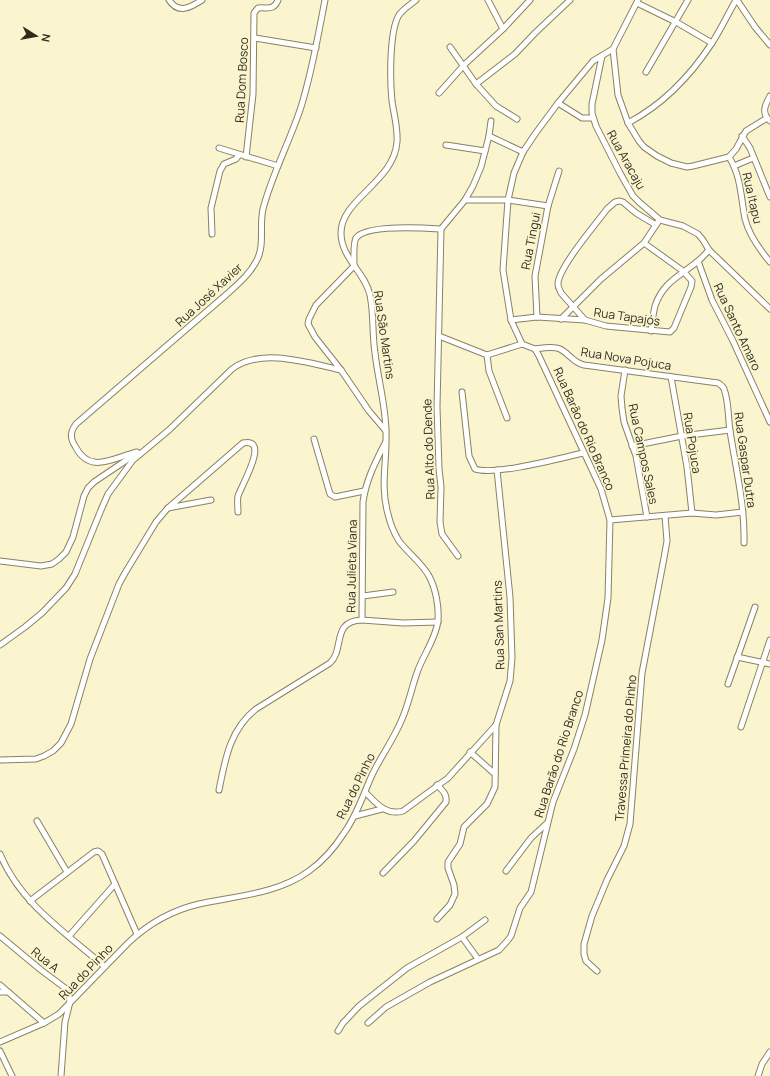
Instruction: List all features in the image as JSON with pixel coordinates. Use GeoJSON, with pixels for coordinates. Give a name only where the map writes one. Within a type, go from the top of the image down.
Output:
{"type":"FeatureCollection","features":[{"type":"Feature","properties":{"kind":"street"},"geometry":{"type":"LineString","coordinates":[[169,0],[176,7],[181,9],[194,6],[202,0]]}},
{"type":"Feature","properties":{"kind":"street","name":"Rua Dom Bosco"},"geometry":{"type":"LineString","coordinates":[[246,157],[253,94],[254,13],[256,10],[261,8],[274,7],[278,0]]}},
{"type":"Feature","properties":{"kind":"street","name":"Rua José Xavier"},"geometry":{"type":"LineString","coordinates":[[137,452],[102,462],[88,462],[79,454],[72,441],[71,433],[76,424],[227,294],[244,278],[257,260],[261,246],[263,210],[301,107],[316,48],[324,0]]}},
{"type":"Feature","properties":{"kind":"street","name":"Rua São Martins"},"geometry":{"type":"LineString","coordinates":[[386,431],[382,395],[375,356],[371,299],[366,283],[344,248],[341,230],[343,222],[352,208],[387,170],[395,153],[397,130],[391,89],[391,62],[394,34],[397,18],[416,0]]}},
{"type":"Feature","properties":{"kind":"street"},"geometry":{"type":"LineString","coordinates":[[488,0],[502,29]]}},
{"type":"Feature","properties":{"kind":"street"},"geometry":{"type":"LineString","coordinates":[[439,93],[464,65],[530,0]]}},
{"type":"Feature","properties":{"kind":"street"},"geometry":{"type":"LineString","coordinates":[[476,84],[516,54],[535,33],[570,0]]}},
{"type":"Feature","properties":{"kind":"street"},"geometry":{"type":"LineString","coordinates":[[646,72],[688,0]]}},
{"type":"Feature","properties":{"kind":"street"},"geometry":{"type":"LineString","coordinates":[[628,123],[641,116],[666,96],[687,75],[712,43],[736,0],[770,45]]}},
{"type":"Feature","properties":{"kind":"street"},"geometry":{"type":"LineString","coordinates":[[712,43],[638,2],[613,50],[618,95],[628,123],[644,147],[671,163],[686,167],[729,157],[736,149],[742,136],[748,129],[769,120],[764,111],[770,96]]}},
{"type":"Feature","properties":{"kind":"street"},"geometry":{"type":"LineString","coordinates":[[254,38],[316,48]]}},
{"type":"Feature","properties":{"kind":"street"},"geometry":{"type":"LineString","coordinates":[[450,46],[476,84],[496,106],[517,119]]}},
{"type":"Feature","properties":{"kind":"street"},"geometry":{"type":"LineString","coordinates":[[522,344],[511,320],[503,270],[508,200],[514,173],[523,152],[534,134],[558,103],[593,61],[613,50]]}},
{"type":"Feature","properties":{"kind":"street","name":"Rua Aracaju"},"geometry":{"type":"LineString","coordinates":[[602,56],[592,104],[593,118],[633,196],[660,220],[690,229],[698,234],[709,250],[769,308]]}},
{"type":"Feature","properties":{"kind":"street"},"geometry":{"type":"LineString","coordinates":[[558,103],[582,118],[593,118]]}},
{"type":"Feature","properties":{"kind":"street"},"geometry":{"type":"LineString","coordinates":[[386,431],[369,411],[341,370],[315,337],[308,324],[309,318],[316,305],[354,266],[356,238],[374,231],[393,228],[441,229],[465,200],[476,180],[489,136],[491,121]]}},
{"type":"Feature","properties":{"kind":"street"},"geometry":{"type":"LineString","coordinates":[[489,136],[523,152]]}},
{"type":"Feature","properties":{"kind":"street"},"geometry":{"type":"LineString","coordinates":[[742,136],[750,148],[770,197]]}},
{"type":"Feature","properties":{"kind":"street"},"geometry":{"type":"LineString","coordinates":[[446,145],[485,151]]}},
{"type":"Feature","properties":{"kind":"street"},"geometry":{"type":"LineString","coordinates":[[219,148],[278,166]]}},
{"type":"Feature","properties":{"kind":"street"},"geometry":{"type":"LineString","coordinates":[[212,234],[211,208],[220,170],[224,164],[236,159],[239,155]]}},
{"type":"Feature","properties":{"kind":"street","name":"Rua Itapu"},"geometry":{"type":"LineString","coordinates":[[729,157],[737,174],[746,221],[756,243],[770,262]]}},
{"type":"Feature","properties":{"kind":"street"},"geometry":{"type":"LineString","coordinates":[[734,166],[753,158]]}},
{"type":"Feature","properties":{"kind":"street","name":"Rua Tingui"},"geometry":{"type":"LineString","coordinates":[[537,317],[535,276],[548,206],[559,171]]}},
{"type":"Feature","properties":{"kind":"street"},"geometry":{"type":"LineString","coordinates":[[465,200],[508,200],[548,206]]}},
{"type":"Feature","properties":{"kind":"street"},"geometry":{"type":"LineString","coordinates":[[585,320],[559,289],[558,284],[561,275],[574,254],[607,209],[615,202],[620,201],[656,225]]}},
{"type":"Feature","properties":{"kind":"street"},"geometry":{"type":"LineString","coordinates":[[561,319],[572,306],[601,279],[644,242],[660,220]]}},
{"type":"Feature","properties":{"kind":"street","name":"Rua Alto do Dende"},"geometry":{"type":"LineString","coordinates":[[441,229],[437,421],[441,487],[440,522],[442,534],[458,556]]}},
{"type":"Feature","properties":{"kind":"street","name":"Rua Tapajós"},"geometry":{"type":"LineString","coordinates":[[511,320],[537,317],[585,320],[606,326],[667,333],[670,332],[674,328],[692,283],[692,279],[644,242]]}},
{"type":"Feature","properties":{"kind":"street"},"geometry":{"type":"LineString","coordinates":[[651,331],[655,307],[662,291],[683,271],[698,261],[709,250]]}},
{"type":"Feature","properties":{"kind":"street","name":"Rua Santo Amaro"},"geometry":{"type":"LineString","coordinates":[[698,261],[712,300],[733,341],[770,422]]}},
{"type":"Feature","properties":{"kind":"street"},"geometry":{"type":"LineString","coordinates":[[769,308],[770,313]]}},
{"type":"Feature","properties":{"kind":"street"},"geometry":{"type":"LineString","coordinates":[[439,336],[487,355],[522,344],[535,349]]}},
{"type":"Feature","properties":{"kind":"street","name":"Rua Nova Pojuca"},"geometry":{"type":"LineString","coordinates":[[535,349],[560,349],[579,364],[718,383]]}},
{"type":"Feature","properties":{"kind":"street","name":"Rua Barão do Rio Branco"},"geometry":{"type":"LineString","coordinates":[[368,1023],[386,1007],[409,993],[499,950],[511,936],[520,908],[531,892],[547,823],[555,796],[574,749],[585,714],[602,640],[608,598],[610,520],[601,489],[535,349]]}},
{"type":"Feature","properties":{"kind":"street"},"geometry":{"type":"LineString","coordinates":[[487,355],[489,372],[507,418]]}},
{"type":"Feature","properties":{"kind":"street"},"geometry":{"type":"LineString","coordinates":[[0,645],[42,613],[66,588],[75,574],[108,494],[133,460],[170,430],[228,372],[239,364],[266,358],[286,359],[341,370]]}},
{"type":"Feature","properties":{"kind":"street","name":"Rua Campos Sales"},"geometry":{"type":"LineString","coordinates":[[625,370],[621,396],[622,408],[624,422],[637,461],[646,517]]}},
{"type":"Feature","properties":{"kind":"street","name":"Rua Pojuca"},"geometry":{"type":"LineString","coordinates":[[671,377],[682,436],[692,513]]}},
{"type":"Feature","properties":{"kind":"street","name":"Rua Gaspar Dutra"},"geometry":{"type":"LineString","coordinates":[[718,383],[722,385],[725,391],[738,475],[744,525],[744,544]]}},
{"type":"Feature","properties":{"kind":"street"},"geometry":{"type":"LineString","coordinates":[[462,392],[469,456],[476,469],[497,470],[583,453]]}},
{"type":"Feature","properties":{"kind":"street"},"geometry":{"type":"LineString","coordinates":[[632,446],[682,436],[730,430]]}},
{"type":"Feature","properties":{"kind":"street","name":"Rua do Pinho"},"geometry":{"type":"LineString","coordinates":[[0,1042],[44,1023],[59,1014],[104,966],[137,934],[153,923],[189,907],[260,892],[280,886],[302,876],[310,871],[325,857],[344,834],[355,816],[364,792],[378,763],[401,722],[417,672],[433,639],[438,622],[436,597],[430,579],[425,570],[399,541],[388,516],[383,483],[386,431]]}},
{"type":"Feature","properties":{"kind":"street"},"geometry":{"type":"LineString","coordinates":[[314,439],[330,494],[336,497],[364,491]]}},
{"type":"Feature","properties":{"kind":"street","name":"Rua Julieta Viana"},"geometry":{"type":"LineString","coordinates":[[386,440],[371,469],[364,491],[362,620],[438,622]]}},
{"type":"Feature","properties":{"kind":"street"},"geometry":{"type":"LineString","coordinates":[[0,760],[36,759],[53,751],[61,743],[71,724],[90,659],[119,584],[156,522],[167,509],[243,442],[248,442],[253,444],[256,451],[239,495],[238,512]]}},
{"type":"Feature","properties":{"kind":"street"},"geometry":{"type":"LineString","coordinates":[[0,561],[46,566],[59,559],[66,552],[73,537],[84,496],[88,488],[94,482],[137,452],[144,450]]}},
{"type":"Feature","properties":{"kind":"street","name":"Rua San Martins"},"geometry":{"type":"LineString","coordinates":[[382,809],[395,812],[403,811],[448,778],[496,725],[510,681],[512,658],[510,597],[497,470]]}},
{"type":"Feature","properties":{"kind":"street"},"geometry":{"type":"LineString","coordinates":[[167,509],[211,500]]}},
{"type":"Feature","properties":{"kind":"street"},"geometry":{"type":"LineString","coordinates":[[610,520],[692,513],[716,515],[742,512]]}},
{"type":"Feature","properties":{"kind":"street","name":"Travessa Primeira do Pinho"},"geometry":{"type":"LineString","coordinates":[[597,971],[586,961],[584,944],[592,916],[624,846],[630,824],[642,673],[667,541],[666,516]]}},
{"type":"Feature","properties":{"kind":"street"},"geometry":{"type":"LineString","coordinates":[[362,596],[393,592]]}},
{"type":"Feature","properties":{"kind":"street"},"geometry":{"type":"LineString","coordinates":[[728,684],[754,607]]}},
{"type":"Feature","properties":{"kind":"street"},"geometry":{"type":"LineString","coordinates":[[219,790],[225,760],[231,742],[238,728],[248,715],[335,659],[340,634],[346,625],[353,620],[362,620]]}},
{"type":"Feature","properties":{"kind":"street"},"geometry":{"type":"LineString","coordinates":[[741,726],[770,640]]}},
{"type":"Feature","properties":{"kind":"street"},"geometry":{"type":"LineString","coordinates":[[737,657],[770,664]]}},
{"type":"Feature","properties":{"kind":"street"},"geometry":{"type":"LineString","coordinates":[[437,919],[450,905],[455,894],[454,885],[448,868],[448,862],[460,844],[464,827],[482,810],[495,787],[496,725]]}},
{"type":"Feature","properties":{"kind":"street"},"geometry":{"type":"LineString","coordinates":[[470,752],[495,774]]}},
{"type":"Feature","properties":{"kind":"street"},"geometry":{"type":"LineString","coordinates":[[383,873],[414,841],[446,802],[447,797],[445,792],[437,785]]}},
{"type":"Feature","properties":{"kind":"street"},"geometry":{"type":"LineString","coordinates":[[364,792],[382,809]]}},
{"type":"Feature","properties":{"kind":"street"},"geometry":{"type":"LineString","coordinates":[[355,816],[382,809]]}},
{"type":"Feature","properties":{"kind":"street"},"geometry":{"type":"LineString","coordinates":[[37,821],[67,872]]}},
{"type":"Feature","properties":{"kind":"street"},"geometry":{"type":"LineString","coordinates":[[506,871],[531,838],[547,823]]}},
{"type":"Feature","properties":{"kind":"street"},"geometry":{"type":"LineString","coordinates":[[30,901],[94,852],[98,851],[102,854],[137,934]]}},
{"type":"Feature","properties":{"kind":"street"},"geometry":{"type":"LineString","coordinates":[[0,854],[11,876],[30,901],[104,966]]}},
{"type":"Feature","properties":{"kind":"street"},"geometry":{"type":"LineString","coordinates":[[69,936],[115,884]]}},
{"type":"Feature","properties":{"kind":"street"},"geometry":{"type":"LineString","coordinates":[[338,1031],[343,1022],[359,1006],[407,968],[462,937],[485,920]]}},
{"type":"Feature","properties":{"kind":"street","name":"Rua A"},"geometry":{"type":"LineString","coordinates":[[0,936],[40,970],[65,988],[69,995],[70,1002]]}},
{"type":"Feature","properties":{"kind":"street"},"geometry":{"type":"LineString","coordinates":[[462,937],[478,960]]}},
{"type":"Feature","properties":{"kind":"street"},"geometry":{"type":"LineString","coordinates":[[0,985],[44,1023]]}},
{"type":"Feature","properties":{"kind":"street"},"geometry":{"type":"LineString","coordinates":[[0,992],[8,992]]}},
{"type":"Feature","properties":{"kind":"street"},"geometry":{"type":"LineString","coordinates":[[61,1076],[66,1016],[70,1002]]}},
{"type":"Feature","properties":{"kind":"street"},"geometry":{"type":"LineString","coordinates":[[0,1051],[12,1076]]}},
{"type":"Feature","properties":{"kind":"street"},"geometry":{"type":"LineString","coordinates":[[758,1076],[762,1064],[770,1052]]}}]}
